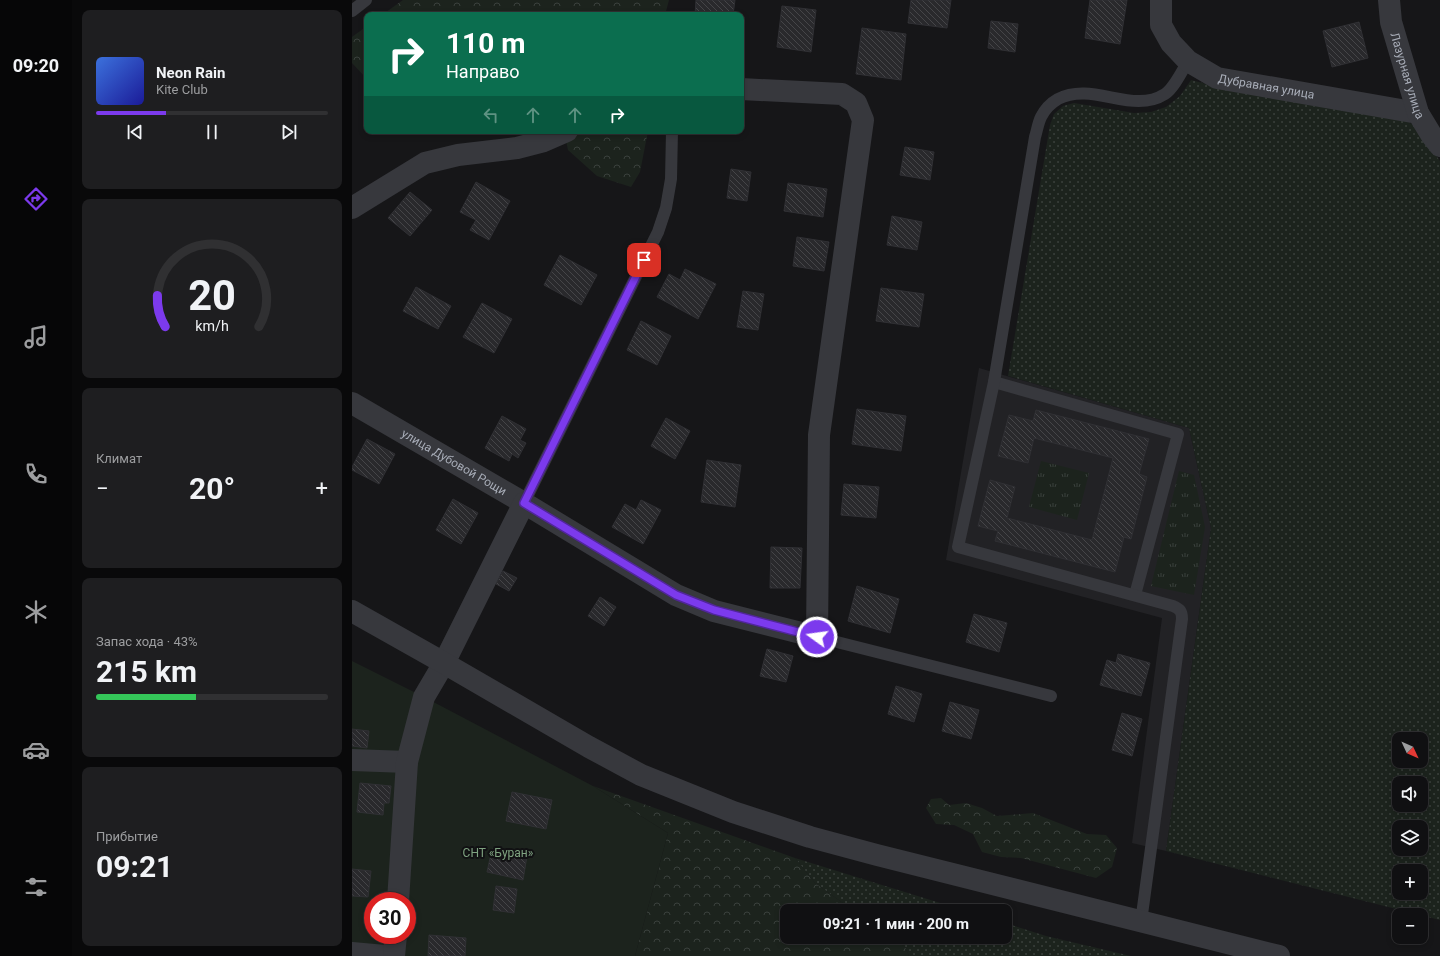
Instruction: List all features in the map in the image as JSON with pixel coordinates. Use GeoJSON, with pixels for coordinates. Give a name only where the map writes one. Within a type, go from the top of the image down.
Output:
{"type":"FeatureCollection","features":[{"type":"Feature","properties":{"kind":"street","name":"Дубравная улица"},"geometry":{"type":"LineString","coordinates":[[1161,0],[1161,25],[1171,43],[1188,61],[1217,78],[1418,113]]}},
{"type":"Feature","properties":{"kind":"street","name":"Лазурная улица"},"geometry":{"type":"LineString","coordinates":[[1389,0],[1391,22],[1418,113],[1437,138]]}},
{"type":"Feature","properties":{"kind":"street"},"geometry":{"type":"LineString","coordinates":[[744,89],[842,94],[856,103],[863,120],[819,435],[817,637]]}},
{"type":"Feature","properties":{"kind":"street"},"geometry":{"type":"LineString","coordinates":[[352,208],[425,163],[458,155],[517,148],[544,141],[560,134]]}},
{"type":"Feature","properties":{"kind":"street","name":"улица Дубовой Рощи"},"geometry":{"type":"LineString","coordinates":[[352,403],[524,503],[676,595],[714,610],[817,637]]}},
{"type":"Feature","properties":{"kind":"street"},"geometry":{"type":"LineString","coordinates":[[399,892],[407,762],[424,697],[444,663],[524,503]]}},
{"type":"Feature","properties":{"kind":"street"},"geometry":{"type":"LineString","coordinates":[[352,611],[588,747],[635,771],[732,812],[810,837],[1279,956]]}},
{"type":"Feature","properties":{"kind":"street"},"geometry":{"type":"LineString","coordinates":[[352,760],[407,762]]}},
{"type":"Feature","properties":{"kind":"street"},"geometry":{"type":"LineString","coordinates":[[394,956],[395,944]]}},
{"type":"Feature","properties":{"kind":"street"},"geometry":{"type":"LineString","coordinates":[[352,954],[385,956]]}},
{"type":"Feature","properties":{"kind":"lane"},"geometry":{"type":"LineString","coordinates":[[352,11],[366,0]]}},
{"type":"Feature","properties":{"kind":"lane"},"geometry":{"type":"LineString","coordinates":[[1142,922],[1182,612],[1178,608],[1134,595],[958,547],[994,382],[1035,137],[1041,117],[1051,103],[1067,94],[1086,92],[1131,101],[1150,100],[1166,94],[1177,80],[1188,61]]}},
{"type":"Feature","properties":{"kind":"lane"},"geometry":{"type":"LineString","coordinates":[[524,503],[658,232],[666,208],[671,179],[672,134]]}},
{"type":"Feature","properties":{"kind":"lane"},"geometry":{"type":"LineString","coordinates":[[994,382],[1178,434],[1134,595]]}},
{"type":"Feature","properties":{"kind":"lane"},"geometry":{"type":"LineString","coordinates":[[817,637],[1051,696]]}},
{"type":"Feature","properties":{"kind":"shaded area"},"geometry":{"type":"Polygon","coordinates":[[[979,368],[1189,428],[1211,528],[1166,851],[1132,843],[1162,618],[946,560],[979,368]]]}},
{"type":"Feature","properties":{"kind":"green space"},"geometry":{"type":"Polygon","coordinates":[[[403,0],[669,0],[666,12],[386,12],[403,0]]]}},
{"type":"Feature","properties":{"kind":"green space"},"geometry":{"type":"Polygon","coordinates":[[[364,28],[364,76],[352,63],[352,37],[364,28]]]}},
{"type":"Feature","properties":{"kind":"green space"},"geometry":{"type":"Polygon","coordinates":[[[1191,80],[1226,89],[1404,119],[1416,127],[1440,161],[1440,920],[1428,917],[1428,908],[1392,908],[1166,851],[1211,528],[1189,428],[1008,376],[1050,125],[1054,114],[1063,106],[1074,103],[1134,113],[1151,112],[1166,107],[1180,96],[1191,80]]]}},
{"type":"Feature","properties":{"kind":"green space"},"geometry":{"type":"Polygon","coordinates":[[[565,134],[647,134],[640,172],[631,187],[597,176],[568,150],[565,134]]]}},
{"type":"Feature","properties":{"kind":"green space"},"geometry":{"type":"Polygon","coordinates":[[[1041,461],[1089,473],[1077,520],[1029,507],[1041,461]]]}},
{"type":"Feature","properties":{"kind":"green space"},"geometry":{"type":"Polygon","coordinates":[[[1179,471],[1194,475],[1205,527],[1194,595],[1151,586],[1179,471]]]}},
{"type":"Feature","properties":{"kind":"green space","name":"СНТ «Буран»"},"geometry":{"type":"Polygon","coordinates":[[[352,661],[593,786],[668,833],[635,956],[352,956],[352,661]]]}},
{"type":"Feature","properties":{"kind":"green space"},"geometry":{"type":"Polygon","coordinates":[[[593,786],[795,858],[815,883],[844,904],[780,904],[780,944],[901,944],[905,947],[909,956],[635,956],[668,833],[593,786]]]}},
{"type":"Feature","properties":{"kind":"green space"},"geometry":{"type":"Polygon","coordinates":[[[941,798],[949,805],[966,803],[982,808],[997,816],[1033,813],[1087,834],[1106,835],[1117,848],[1112,867],[1096,878],[1021,858],[1001,857],[982,852],[973,834],[954,825],[936,824],[926,808],[931,799],[941,798]]]}},
{"type":"Feature","properties":{"kind":"green space"},"geometry":{"type":"Polygon","coordinates":[[[795,858],[943,904],[844,904],[815,883],[795,858]]]}},
{"type":"Feature","properties":{"kind":"green space"},"geometry":{"type":"Polygon","coordinates":[[[1012,925],[1046,936],[1131,956],[909,956],[905,947],[901,944],[1012,944],[1012,925]]]}},
{"type":"Feature","properties":{"kind":"building"},"geometry":{"type":"Polygon","coordinates":[[[696,0],[735,0],[733,12],[695,12],[696,0]]]}},
{"type":"Feature","properties":{"kind":"building"},"geometry":{"type":"Polygon","coordinates":[[[911,0],[951,0],[947,28],[908,23],[911,0]]]}},
{"type":"Feature","properties":{"kind":"building"},"geometry":{"type":"Polygon","coordinates":[[[1090,0],[1127,0],[1120,44],[1085,38],[1090,0]]]}},
{"type":"Feature","properties":{"kind":"building"},"geometry":{"type":"Polygon","coordinates":[[[782,6],[816,10],[811,52],[777,47],[782,6]]]}},
{"type":"Feature","properties":{"kind":"building"},"geometry":{"type":"Polygon","coordinates":[[[991,21],[1018,24],[1015,52],[988,48],[991,21]]]}},
{"type":"Feature","properties":{"kind":"building"},"geometry":{"type":"Polygon","coordinates":[[[1359,22],[1368,58],[1332,67],[1323,31],[1359,22]]]}},
{"type":"Feature","properties":{"kind":"building"},"geometry":{"type":"Polygon","coordinates":[[[862,28],[906,34],[901,80],[856,74],[862,28]]]}},
{"type":"Feature","properties":{"kind":"building"},"geometry":{"type":"Polygon","coordinates":[[[905,147],[934,152],[930,180],[900,175],[905,147]]]}},
{"type":"Feature","properties":{"kind":"building"},"geometry":{"type":"Polygon","coordinates":[[[731,169],[751,172],[747,201],[727,198],[731,169]]]}},
{"type":"Feature","properties":{"kind":"building"},"geometry":{"type":"Polygon","coordinates":[[[476,182],[510,201],[489,240],[470,230],[476,220],[460,212],[476,182]]]}},
{"type":"Feature","properties":{"kind":"building"},"geometry":{"type":"Polygon","coordinates":[[[788,183],[827,189],[823,217],[784,211],[788,183]]]}},
{"type":"Feature","properties":{"kind":"building"},"geometry":{"type":"Polygon","coordinates":[[[410,192],[432,210],[410,236],[388,218],[410,192]]]}},
{"type":"Feature","properties":{"kind":"building"},"geometry":{"type":"Polygon","coordinates":[[[892,216],[922,222],[917,250],[887,245],[892,216]]]}},
{"type":"Feature","properties":{"kind":"building"},"geometry":{"type":"Polygon","coordinates":[[[797,237],[829,242],[824,271],[793,266],[797,237]]]}},
{"type":"Feature","properties":{"kind":"building"},"geometry":{"type":"Polygon","coordinates":[[[560,255],[597,275],[581,305],[544,285],[560,255]]]}},
{"type":"Feature","properties":{"kind":"building"},"geometry":{"type":"Polygon","coordinates":[[[685,269],[716,284],[698,319],[657,297],[669,274],[680,280],[685,269]]]}},
{"type":"Feature","properties":{"kind":"building"},"geometry":{"type":"Polygon","coordinates":[[[416,287],[451,306],[438,329],[403,311],[416,287]]]}},
{"type":"Feature","properties":{"kind":"building"},"geometry":{"type":"Polygon","coordinates":[[[881,288],[924,294],[919,327],[876,321],[881,288]]]}},
{"type":"Feature","properties":{"kind":"building"},"geometry":{"type":"Polygon","coordinates":[[[743,291],[764,294],[758,330],[737,327],[743,291]]]}},
{"type":"Feature","properties":{"kind":"building"},"geometry":{"type":"Polygon","coordinates":[[[482,303],[512,319],[494,353],[463,337],[482,303]]]}},
{"type":"Feature","properties":{"kind":"building"},"geometry":{"type":"Polygon","coordinates":[[[641,321],[671,336],[657,365],[627,350],[641,321]]]}},
{"type":"Feature","properties":{"kind":"building"},"geometry":{"type":"Polygon","coordinates":[[[857,409],[906,416],[901,451],[852,444],[857,409]]]}},
{"type":"Feature","properties":{"kind":"building"},"geometry":{"type":"Polygon","coordinates":[[[1036,410],[1149,439],[1139,474],[1147,477],[1131,539],[1124,537],[1115,572],[995,541],[998,531],[978,526],[990,480],[1015,487],[1007,518],[1092,540],[1113,458],[1034,438],[1028,463],[998,456],[1009,415],[1033,421],[1036,410]]]}},
{"type":"Feature","properties":{"kind":"building"},"geometry":{"type":"Polygon","coordinates":[[[502,416],[526,429],[520,440],[526,443],[518,458],[512,454],[509,461],[485,448],[502,416]]]}},
{"type":"Feature","properties":{"kind":"building"},"geometry":{"type":"Polygon","coordinates":[[[666,418],[690,431],[675,459],[651,446],[666,418]]]}},
{"type":"Feature","properties":{"kind":"building"},"geometry":{"type":"Polygon","coordinates":[[[367,439],[395,454],[379,484],[352,470],[352,467],[367,439]]]}},
{"type":"Feature","properties":{"kind":"building"},"geometry":{"type":"Polygon","coordinates":[[[707,460],[741,465],[735,507],[701,502],[707,460]]]}},
{"type":"Feature","properties":{"kind":"building"},"geometry":{"type":"Polygon","coordinates":[[[844,484],[879,487],[876,518],[841,515],[844,484]]]}},
{"type":"Feature","properties":{"kind":"building"},"geometry":{"type":"Polygon","coordinates":[[[453,499],[478,513],[461,544],[436,530],[453,499]]]}},
{"type":"Feature","properties":{"kind":"building"},"geometry":{"type":"Polygon","coordinates":[[[641,500],[661,510],[643,544],[612,527],[625,504],[636,510],[641,500]]]}},
{"type":"Feature","properties":{"kind":"building"},"geometry":{"type":"Polygon","coordinates":[[[771,547],[802,548],[800,588],[770,588],[771,547]]]}},
{"type":"Feature","properties":{"kind":"building"},"geometry":{"type":"Polygon","coordinates":[[[503,571],[517,578],[509,591],[496,584],[503,571]]]}},
{"type":"Feature","properties":{"kind":"building"},"geometry":{"type":"Polygon","coordinates":[[[857,586],[899,599],[890,633],[848,621],[857,586]]]}},
{"type":"Feature","properties":{"kind":"building"},"geometry":{"type":"Polygon","coordinates":[[[600,597],[616,607],[604,626],[588,616],[600,597]]]}},
{"type":"Feature","properties":{"kind":"building"},"geometry":{"type":"Polygon","coordinates":[[[974,614],[1007,623],[999,652],[966,642],[974,614]]]}},
{"type":"Feature","properties":{"kind":"building"},"geometry":{"type":"Polygon","coordinates":[[[767,649],[793,656],[786,682],[760,676],[767,649]]]}},
{"type":"Feature","properties":{"kind":"building"},"geometry":{"type":"Polygon","coordinates":[[[1118,654],[1150,663],[1141,696],[1100,685],[1107,660],[1116,663],[1118,654]]]}},
{"type":"Feature","properties":{"kind":"building"},"geometry":{"type":"Polygon","coordinates":[[[896,686],[922,694],[914,722],[888,714],[896,686]]]}},
{"type":"Feature","properties":{"kind":"building"},"geometry":{"type":"Polygon","coordinates":[[[950,702],[979,710],[971,739],[942,731],[950,702]]]}},
{"type":"Feature","properties":{"kind":"building"},"geometry":{"type":"Polygon","coordinates":[[[1122,713],[1142,719],[1132,756],[1112,750],[1122,713]]]}},
{"type":"Feature","properties":{"kind":"building"},"geometry":{"type":"Polygon","coordinates":[[[352,729],[369,731],[367,748],[352,746],[352,729]]]}},
{"type":"Feature","properties":{"kind":"building"},"geometry":{"type":"Polygon","coordinates":[[[360,783],[391,786],[389,803],[384,803],[383,815],[357,812],[360,783]]]}},
{"type":"Feature","properties":{"kind":"building"},"geometry":{"type":"Polygon","coordinates":[[[512,792],[552,800],[546,829],[506,821],[512,792]]]}},
{"type":"Feature","properties":{"kind":"building"},"geometry":{"type":"Polygon","coordinates":[[[492,849],[527,856],[523,880],[487,872],[492,849]]]}},
{"type":"Feature","properties":{"kind":"building"},"geometry":{"type":"Polygon","coordinates":[[[352,869],[371,871],[369,892],[364,892],[364,897],[352,896],[352,869]]]}},
{"type":"Feature","properties":{"kind":"building"},"geometry":{"type":"Polygon","coordinates":[[[496,886],[517,889],[514,913],[493,910],[496,886]]]}},
{"type":"Feature","properties":{"kind":"building"},"geometry":{"type":"Polygon","coordinates":[[[429,935],[466,938],[465,956],[428,956],[429,935]]]}},
{"type":"Feature","properties":{"kind":"route"},"geometry":{"type":"LineString","coordinates":[[644,260],[524,503],[676,595],[714,610],[817,637]]}}]}
